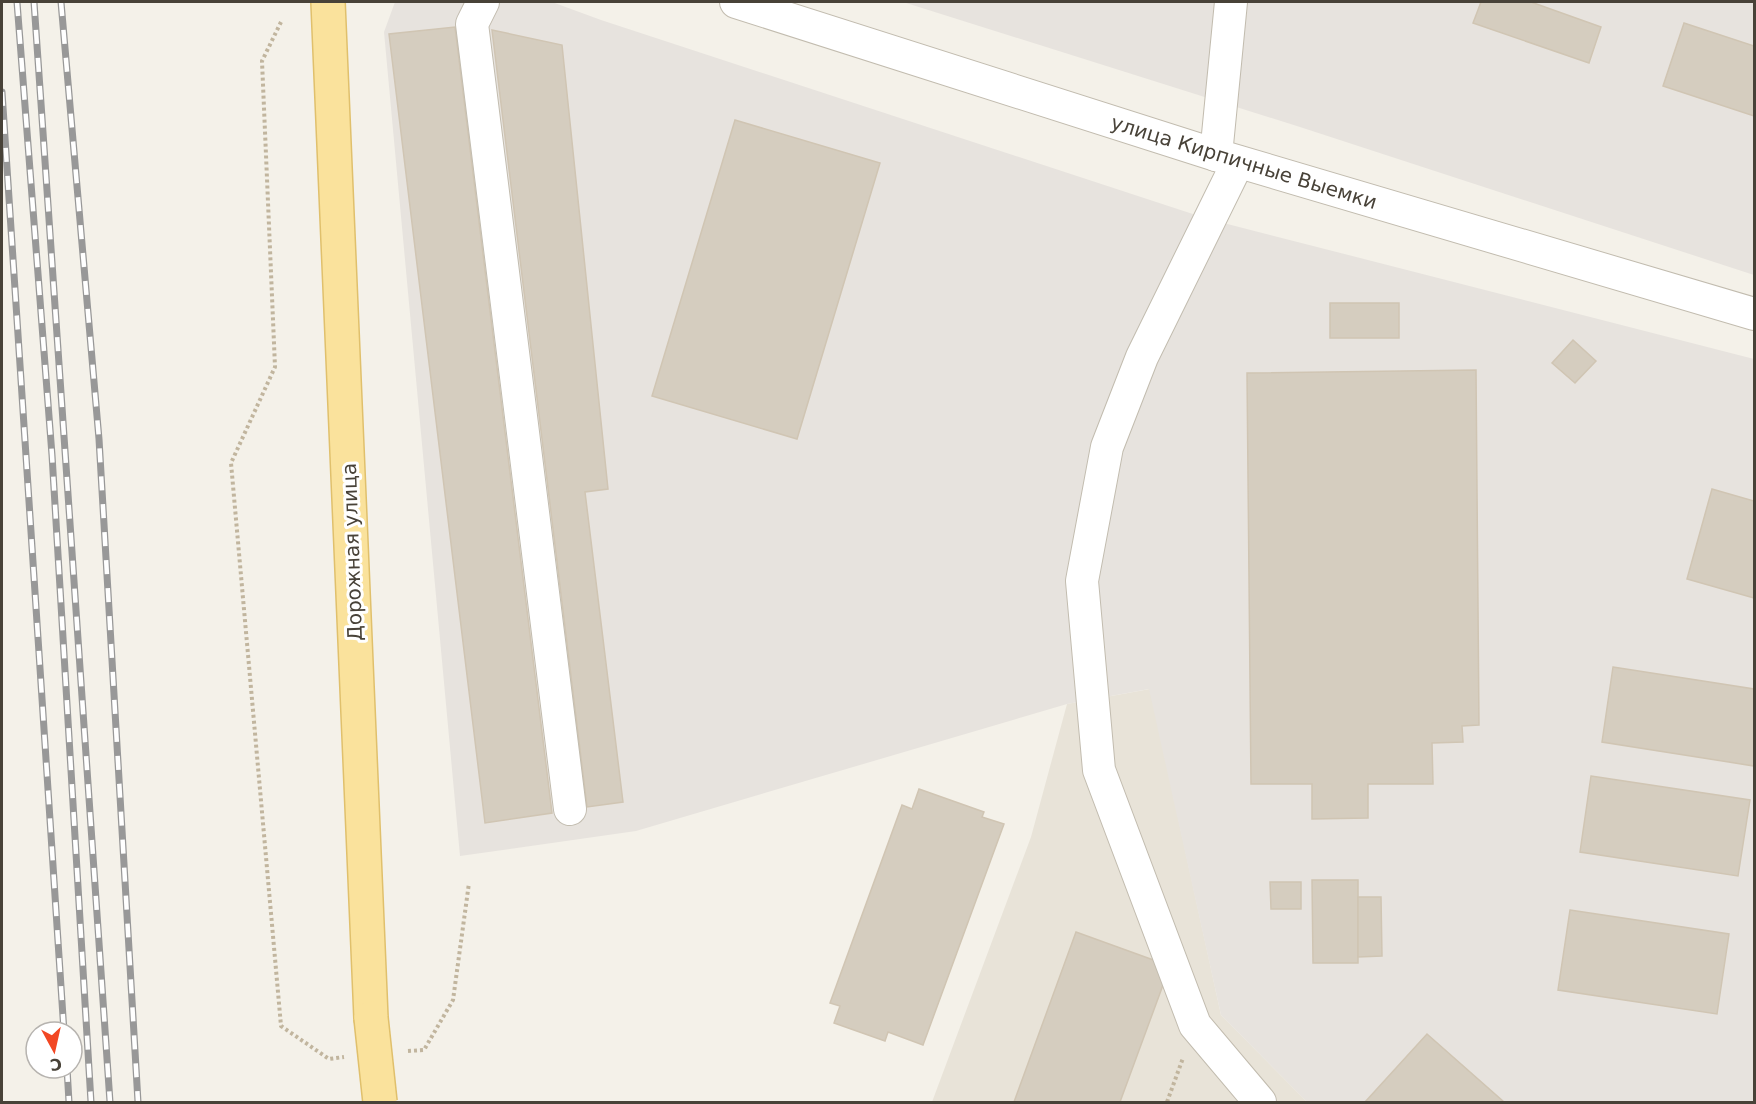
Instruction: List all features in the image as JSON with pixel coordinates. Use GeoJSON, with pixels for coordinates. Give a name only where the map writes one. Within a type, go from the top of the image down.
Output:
{"type":"FeatureCollection","features":[{"type":"Feature","properties":{"kind":"main road","name":"Дорожная улица"},"geometry":{"type":"LineString","coordinates":[[328,2],[371,1018],[380,1102]]}},
{"type":"Feature","properties":{"kind":"street"},"geometry":{"type":"LineString","coordinates":[[483,2],[472,24],[570,809]]}},
{"type":"Feature","properties":{"kind":"street","name":"улица Кирпичные Выемки"},"geometry":{"type":"LineString","coordinates":[[735,2],[1227,158],[1755,314]]}},
{"type":"Feature","properties":{"kind":"street"},"geometry":{"type":"LineString","coordinates":[[1231,2],[1227,158],[1142,357],[1107,447],[1082,581],[1100,770],[1195,1025],[1260,1102]]}},
{"type":"Feature","properties":{"kind":"path"},"geometry":{"type":"LineString","coordinates":[[281,22],[262,61],[275,367],[231,463],[281,1026],[329,1059],[353,1056]]}},
{"type":"Feature","properties":{"kind":"path"},"geometry":{"type":"LineString","coordinates":[[400,1052],[424,1050],[453,1000],[469,884]]}},
{"type":"Feature","properties":{"kind":"path"},"geometry":{"type":"LineString","coordinates":[[1167,1102],[1195,1025]]}},
{"type":"Feature","properties":{"kind":"shaded area"},"geometry":{"type":"Polygon","coordinates":[[[395,2],[552,2],[1208,219],[1754,359],[1754,1102],[1307,1102],[1221,1015],[1149,689],[1067,704],[636,831],[460,856],[384,32],[395,2]]]}},
{"type":"Feature","properties":{"kind":"shaded area"},"geometry":{"type":"Polygon","coordinates":[[[903,2],[1754,2],[1754,275],[1300,127],[903,2]]]}},
{"type":"Feature","properties":{"kind":"shaded area"},"geometry":{"type":"Polygon","coordinates":[[[1150,689],[1221,1015],[1307,1102],[932,1102],[1031,837],[1067,704],[1150,689]]]}},
{"type":"Feature","properties":{"kind":"building"},"geometry":{"type":"Polygon","coordinates":[[[1481,2],[1531,2],[1601,27],[1589,63],[1473,23],[1481,2]]]}},
{"type":"Feature","properties":{"kind":"building"},"geometry":{"type":"Polygon","coordinates":[[[1684,23],[1754,46],[1754,116],[1663,86],[1684,23]]]}},
{"type":"Feature","properties":{"kind":"building"},"geometry":{"type":"Polygon","coordinates":[[[455,27],[552,813],[485,823],[389,34],[455,27]]]}},
{"type":"Feature","properties":{"kind":"building"},"geometry":{"type":"Polygon","coordinates":[[[492,30],[562,45],[608,489],[585,492],[623,802],[587,807],[492,30]]]}},
{"type":"Feature","properties":{"kind":"building"},"geometry":{"type":"Polygon","coordinates":[[[735,120],[880,163],[797,439],[652,396],[735,120]]]}},
{"type":"Feature","properties":{"kind":"building"},"geometry":{"type":"Polygon","coordinates":[[[1330,303],[1399,303],[1399,338],[1330,338],[1330,303]]]}},
{"type":"Feature","properties":{"kind":"building"},"geometry":{"type":"Polygon","coordinates":[[[1573,340],[1596,361],[1575,383],[1552,363],[1573,340]]]}},
{"type":"Feature","properties":{"kind":"building"},"geometry":{"type":"Polygon","coordinates":[[[1476,370],[1479,725],[1462,726],[1463,742],[1432,743],[1433,784],[1368,784],[1368,818],[1312,819],[1312,784],[1251,784],[1247,373],[1476,370]]]}},
{"type":"Feature","properties":{"kind":"building"},"geometry":{"type":"Polygon","coordinates":[[[1712,489],[1754,501],[1754,598],[1687,579],[1712,489]]]}},
{"type":"Feature","properties":{"kind":"building"},"geometry":{"type":"Polygon","coordinates":[[[1613,667],[1754,689],[1754,766],[1602,742],[1613,667]]]}},
{"type":"Feature","properties":{"kind":"building"},"geometry":{"type":"Polygon","coordinates":[[[1591,776],[1750,800],[1738,876],[1580,852],[1591,776]]]}},
{"type":"Feature","properties":{"kind":"building"},"geometry":{"type":"Polygon","coordinates":[[[919,789],[984,812],[982,817],[1004,824],[923,1045],[888,1032],[885,1041],[834,1023],[840,1006],[830,1003],[902,805],[912,809],[919,789]]]}},
{"type":"Feature","properties":{"kind":"building"},"geometry":{"type":"Polygon","coordinates":[[[1312,880],[1358,880],[1358,963],[1313,963],[1312,880]]]}},
{"type":"Feature","properties":{"kind":"building"},"geometry":{"type":"Polygon","coordinates":[[[1270,882],[1301,882],[1301,909],[1271,909],[1270,882]]]}},
{"type":"Feature","properties":{"kind":"building"},"geometry":{"type":"Polygon","coordinates":[[[1358,897],[1381,897],[1382,956],[1358,957],[1358,897]]]}},
{"type":"Feature","properties":{"kind":"building"},"geometry":{"type":"Polygon","coordinates":[[[1570,910],[1729,934],[1717,1014],[1558,990],[1570,910]]]}},
{"type":"Feature","properties":{"kind":"building"},"geometry":{"type":"Polygon","coordinates":[[[1076,932],[1170,966],[1120,1102],[1014,1102],[1076,932]]]}},
{"type":"Feature","properties":{"kind":"building"},"geometry":{"type":"Polygon","coordinates":[[[1427,1034],[1504,1102],[1365,1102],[1427,1034]]]}},
{"type":"Feature","properties":{"kind":"railway"},"geometry":{"type":"LineString","coordinates":[[17,2],[52,455],[91,1102]]}},
{"type":"Feature","properties":{"kind":"railway"},"geometry":{"type":"LineString","coordinates":[[34,2],[110,1102]]}},
{"type":"Feature","properties":{"kind":"railway"},"geometry":{"type":"LineString","coordinates":[[61,2],[99,439],[138,1102]]}},
{"type":"Feature","properties":{"kind":"railway"},"geometry":{"type":"LineString","coordinates":[[2,92],[63,1020]]}},
{"type":"Feature","properties":{"kind":"railway"},"geometry":{"type":"LineString","coordinates":[[68,1080],[69,1102]]}}]}
